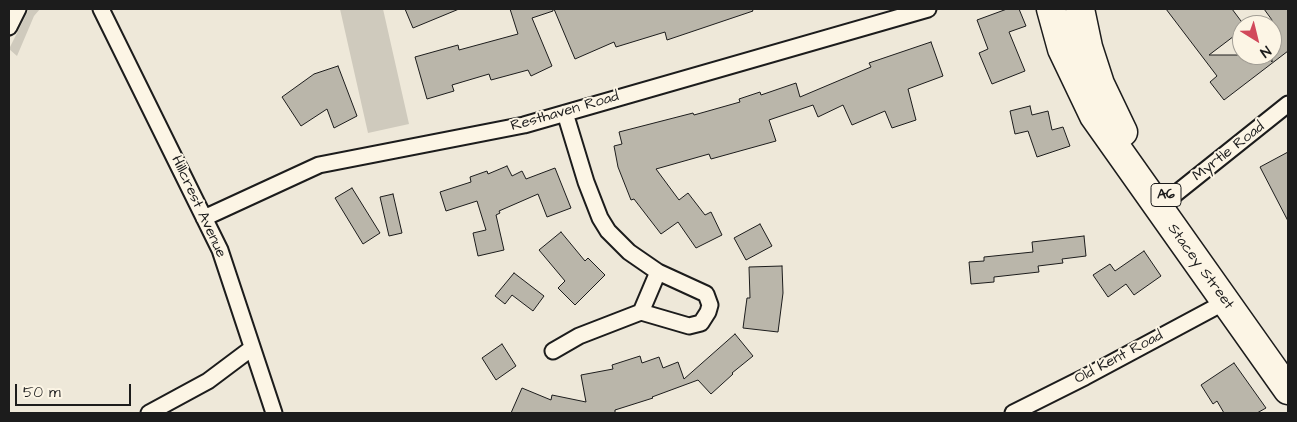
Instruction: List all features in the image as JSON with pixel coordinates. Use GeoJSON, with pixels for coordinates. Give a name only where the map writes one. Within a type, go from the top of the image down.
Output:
{"type":"FeatureCollection","features":[{"type":"Feature","properties":{"kind":"highway","name":"Stacey Street"},"geometry":{"type":"LineString","coordinates":[[1051,9],[1062,49],[1094,116],[1288,390]]}},
{"type":"Feature","properties":{"kind":"highway","name":"Stacey Street"},"geometry":{"type":"LineString","coordinates":[[1080,9],[1088,47],[1110,107],[1124,134],[1288,364]]}},
{"type":"Feature","properties":{"kind":"street"},"geometry":{"type":"LineString","coordinates":[[9,27],[18,9]]}},
{"type":"Feature","properties":{"kind":"street","name":"Hillcrest Avenue"},"geometry":{"type":"LineString","coordinates":[[101,9],[220,250],[274,413]]}},
{"type":"Feature","properties":{"kind":"street","name":"Resthaven Road"},"geometry":{"type":"LineString","coordinates":[[204,218],[319,165],[508,128],[928,9]]}},
{"type":"Feature","properties":{"kind":"street","name":"Myrtle Road"},"geometry":{"type":"LineString","coordinates":[[1169,199],[1288,104]]}},
{"type":"Feature","properties":{"kind":"street"},"geometry":{"type":"LineString","coordinates":[[553,351],[579,336],[641,312],[695,326],[701,323],[710,305],[706,294],[658,272],[629,252],[608,231],[600,218],[586,182],[566,113]]}},
{"type":"Feature","properties":{"kind":"street"},"geometry":{"type":"LineString","coordinates":[[641,312],[658,272]]}},
{"type":"Feature","properties":{"kind":"street","name":"Old Kent Road"},"geometry":{"type":"LineString","coordinates":[[1013,413],[1085,377],[1225,302]]}},
{"type":"Feature","properties":{"kind":"street"},"geometry":{"type":"LineString","coordinates":[[149,413],[214,377],[252,348]]}},
{"type":"Feature","properties":{"kind":"shaded area"},"geometry":{"type":"Polygon","coordinates":[[[29,9],[40,9],[34,16],[17,56],[9,49],[29,9]]]}},
{"type":"Feature","properties":{"kind":"shaded area"},"geometry":{"type":"Polygon","coordinates":[[[340,9],[383,9],[409,124],[368,133],[340,9]]]}},
{"type":"Feature","properties":{"kind":"building"},"geometry":{"type":"Polygon","coordinates":[[[405,9],[459,9],[413,28],[405,9]]]}},
{"type":"Feature","properties":{"kind":"building"},"geometry":{"type":"Polygon","coordinates":[[[510,9],[553,9],[553,11],[532,18],[552,66],[531,76],[528,70],[491,80],[489,74],[452,85],[454,91],[427,99],[415,57],[458,45],[459,50],[518,34],[510,9]]]}},
{"type":"Feature","properties":{"kind":"building"},"geometry":{"type":"Polygon","coordinates":[[[554,9],[752,9],[753,11],[667,40],[665,32],[616,47],[614,42],[575,59],[554,9]]]}},
{"type":"Feature","properties":{"kind":"building"},"geometry":{"type":"Polygon","coordinates":[[[1007,9],[1019,9],[1026,26],[1009,32],[1025,71],[992,84],[979,53],[988,49],[977,20],[1007,9]]]}},
{"type":"Feature","properties":{"kind":"building"},"geometry":{"type":"Polygon","coordinates":[[[1166,9],[1232,9],[1236,15],[1232,15],[1232,38],[1209,55],[1232,55],[1232,65],[1270,65],[1224,100],[1210,82],[1217,76],[1166,9]]]}},
{"type":"Feature","properties":{"kind":"building"},"geometry":{"type":"Polygon","coordinates":[[[1264,9],[1288,9],[1288,51],[1282,56],[1282,15],[1268,15],[1264,9]]]}},
{"type":"Feature","properties":{"kind":"building"},"geometry":{"type":"Polygon","coordinates":[[[931,42],[943,76],[908,89],[916,120],[892,128],[885,111],[852,125],[843,105],[818,117],[813,105],[769,120],[776,141],[711,159],[709,154],[656,169],[679,200],[688,193],[705,215],[711,212],[722,235],[696,248],[678,222],[661,234],[634,199],[631,200],[618,167],[614,146],[622,144],[619,132],[693,113],[694,115],[740,102],[739,99],[760,92],[761,95],[796,83],[800,97],[871,67],[869,63],[931,42]]]}},
{"type":"Feature","properties":{"kind":"building"},"geometry":{"type":"Polygon","coordinates":[[[338,66],[357,116],[334,128],[327,109],[301,126],[282,97],[314,74],[338,66]]]}},
{"type":"Feature","properties":{"kind":"building"},"geometry":{"type":"Polygon","coordinates":[[[1030,106],[1032,115],[1048,111],[1052,130],[1063,127],[1070,146],[1037,157],[1028,131],[1015,134],[1010,111],[1030,106]]]}},
{"type":"Feature","properties":{"kind":"building"},"geometry":{"type":"Polygon","coordinates":[[[1288,152],[1288,221],[1260,167],[1288,152]]]}},
{"type":"Feature","properties":{"kind":"building"},"geometry":{"type":"Polygon","coordinates":[[[507,166],[512,176],[522,171],[526,179],[555,168],[571,208],[547,217],[538,194],[499,211],[500,213],[496,215],[504,250],[478,256],[473,233],[486,230],[477,201],[446,211],[440,192],[471,182],[470,177],[487,171],[488,174],[507,166]]]}},
{"type":"Feature","properties":{"kind":"building"},"geometry":{"type":"Polygon","coordinates":[[[352,188],[380,233],[363,244],[335,198],[352,188]]]}},
{"type":"Feature","properties":{"kind":"building"},"geometry":{"type":"Polygon","coordinates":[[[393,194],[402,233],[389,236],[380,197],[393,194]]]}},
{"type":"Feature","properties":{"kind":"building"},"geometry":{"type":"Polygon","coordinates":[[[760,224],[772,246],[746,260],[734,238],[760,224]]]}},
{"type":"Feature","properties":{"kind":"building"},"geometry":{"type":"Polygon","coordinates":[[[561,232],[585,261],[588,258],[605,275],[575,305],[558,288],[565,281],[539,250],[561,232]]]}},
{"type":"Feature","properties":{"kind":"building"},"geometry":{"type":"Polygon","coordinates":[[[1084,236],[1086,256],[1062,259],[1063,263],[1038,266],[1039,272],[994,277],[994,282],[971,284],[969,262],[984,261],[984,257],[1033,252],[1032,242],[1084,236]]]}},
{"type":"Feature","properties":{"kind":"building"},"geometry":{"type":"Polygon","coordinates":[[[1144,251],[1161,276],[1134,295],[1126,284],[1108,297],[1093,275],[1110,264],[1115,271],[1144,251]]]}},
{"type":"Feature","properties":{"kind":"building"},"geometry":{"type":"Polygon","coordinates":[[[782,266],[783,293],[778,332],[743,328],[747,298],[750,298],[749,267],[782,266]]]}},
{"type":"Feature","properties":{"kind":"building"},"geometry":{"type":"Polygon","coordinates":[[[514,273],[544,296],[533,311],[512,295],[505,304],[495,296],[514,273]]]}},
{"type":"Feature","properties":{"kind":"building"},"geometry":{"type":"Polygon","coordinates":[[[735,334],[753,356],[711,394],[698,380],[653,398],[615,410],[615,413],[511,413],[522,388],[551,400],[552,395],[586,402],[581,375],[613,369],[612,365],[640,356],[642,363],[659,357],[663,368],[678,362],[684,379],[735,334]]]}},
{"type":"Feature","properties":{"kind":"building"},"geometry":{"type":"Polygon","coordinates":[[[502,344],[516,366],[496,380],[482,358],[502,344]]]}},
{"type":"Feature","properties":{"kind":"building"},"geometry":{"type":"Polygon","coordinates":[[[1234,363],[1266,408],[1257,413],[1224,413],[1217,401],[1213,404],[1201,385],[1234,363]]]}}]}
